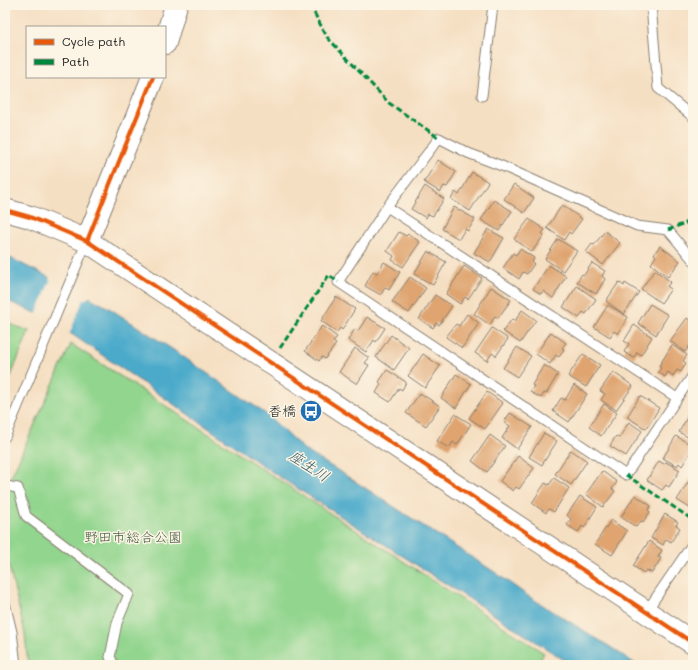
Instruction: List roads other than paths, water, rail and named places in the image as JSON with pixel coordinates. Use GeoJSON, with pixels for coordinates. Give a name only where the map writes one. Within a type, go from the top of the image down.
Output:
{"type":"FeatureCollection","features":[{"type":"Feature","properties":{"kind":"street"},"geometry":{"type":"LineString","coordinates":[[166,40],[176,5]]}},
{"type":"Feature","properties":{"kind":"street"},"geometry":{"type":"LineString","coordinates":[[87,241],[153,78]]}},
{"type":"Feature","properties":{"kind":"street"},"geometry":{"type":"LineString","coordinates":[[5,210],[30,217],[87,241],[693,643]]}},
{"type":"Feature","properties":{"kind":"lane"},"geometry":{"type":"LineString","coordinates":[[482,96],[493,5]]}},
{"type":"Feature","properties":{"kind":"lane"},"geometry":{"type":"LineString","coordinates":[[651,5],[658,88],[693,117]]}},
{"type":"Feature","properties":{"kind":"lane"},"geometry":{"type":"LineString","coordinates":[[693,260],[668,230],[637,226],[502,166],[468,153],[439,138],[388,207],[338,282],[626,475],[693,375]]}},
{"type":"Feature","properties":{"kind":"lane"},"geometry":{"type":"LineString","coordinates":[[388,207],[677,398]]}},
{"type":"Feature","properties":{"kind":"lane"},"geometry":{"type":"LineString","coordinates":[[5,436],[87,241]]}},
{"type":"Feature","properties":{"kind":"lane"},"geometry":{"type":"LineString","coordinates":[[5,486],[18,488],[26,516],[129,594],[117,623],[110,657],[114,665]]}},
{"type":"Feature","properties":{"kind":"lane"},"geometry":{"type":"LineString","coordinates":[[646,612],[693,542]]}},
{"type":"Feature","properties":{"kind":"lane"},"geometry":{"type":"LineString","coordinates":[[5,603],[12,632],[16,665]]}},
{"type":"Feature","properties":{"kind":"water","name":"座生川"},"geometry":{"type":"Polygon","coordinates":[[[5,258],[10,258],[109,308],[175,351],[266,414],[306,451],[496,573],[528,596],[637,665],[572,665],[278,476],[73,335],[36,313],[5,300],[5,258]]]}},
{"type":"Feature","properties":{"kind":"place","name":"香橋"},"geometry":{"type":"Point","coordinates":[311,411]}},
{"type":"Feature","properties":{"kind":"park label","name":"野田市総合公園"},"geometry":{"type":"Point","coordinates":[133,537]}}]}
